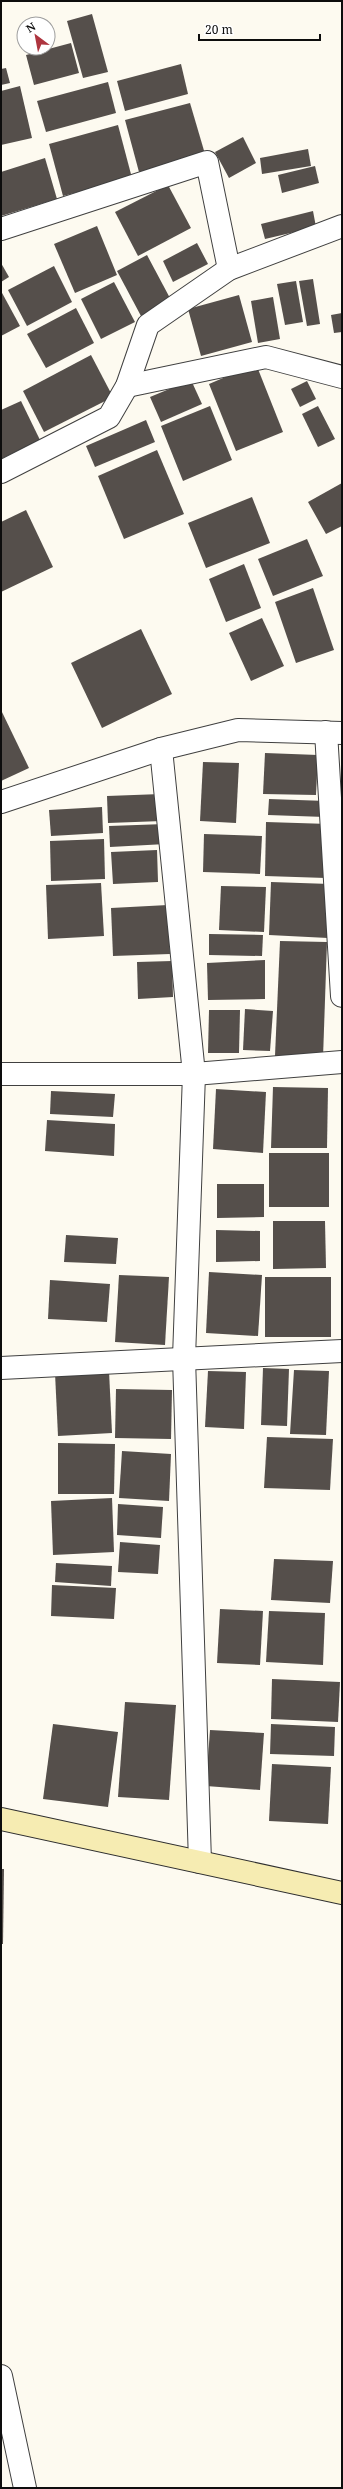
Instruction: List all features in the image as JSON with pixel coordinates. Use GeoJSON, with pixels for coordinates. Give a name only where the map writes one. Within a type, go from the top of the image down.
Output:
{"type":"FeatureCollection","features":[{"type":"Feature","properties":{"kind":"main road"},"geometry":{"type":"LineString","coordinates":[[1,1819],[342,1893]]}},
{"type":"Feature","properties":{"kind":"street"},"geometry":{"type":"LineString","coordinates":[[1,229],[207,162],[229,269]]}},
{"type":"Feature","properties":{"kind":"street"},"geometry":{"type":"LineString","coordinates":[[1,472],[109,417],[126,386],[148,324],[229,269],[342,226]]}},
{"type":"Feature","properties":{"kind":"street"},"geometry":{"type":"LineString","coordinates":[[126,386],[266,357],[342,377]]}},
{"type":"Feature","properties":{"kind":"street"},"geometry":{"type":"LineString","coordinates":[[1,802],[161,749],[238,730],[334,733],[342,996]]}},
{"type":"Feature","properties":{"kind":"street"},"geometry":{"type":"LineString","coordinates":[[161,749],[194,1074],[184,1358],[200,1862]]}},
{"type":"Feature","properties":{"kind":"street"},"geometry":{"type":"LineString","coordinates":[[1,1074],[194,1074],[342,1062]]}},
{"type":"Feature","properties":{"kind":"street"},"geometry":{"type":"LineString","coordinates":[[1,1368],[342,1351]]}},
{"type":"Feature","properties":{"kind":"street"},"geometry":{"type":"LineString","coordinates":[[1,2376],[10,2460],[25,2488]]}},
{"type":"Feature","properties":{"kind":"building"},"geometry":{"type":"Polygon","coordinates":[[[92,14],[108,72],[83,78],[67,21],[92,14]]]}},
{"type":"Feature","properties":{"kind":"building"},"geometry":{"type":"Polygon","coordinates":[[[71,43],[79,73],[34,85],[26,56],[56,56],[56,47],[71,43]]]}},
{"type":"Feature","properties":{"kind":"building"},"geometry":{"type":"Polygon","coordinates":[[[181,64],[188,94],[125,111],[117,81],[181,64]]]}},
{"type":"Feature","properties":{"kind":"building"},"geometry":{"type":"Polygon","coordinates":[[[6,68],[10,83],[1,85],[1,69],[6,68]]]}},
{"type":"Feature","properties":{"kind":"building"},"geometry":{"type":"Polygon","coordinates":[[[108,82],[116,113],[46,132],[37,101],[108,82]]]}},
{"type":"Feature","properties":{"kind":"building"},"geometry":{"type":"Polygon","coordinates":[[[20,86],[32,138],[1,145],[1,91],[20,86]]]}},
{"type":"Feature","properties":{"kind":"building"},"geometry":{"type":"Polygon","coordinates":[[[190,103],[205,154],[139,172],[125,120],[190,103]]]}},
{"type":"Feature","properties":{"kind":"building"},"geometry":{"type":"Polygon","coordinates":[[[118,125],[132,178],[63,196],[49,144],[118,125]]]}},
{"type":"Feature","properties":{"kind":"building"},"geometry":{"type":"Polygon","coordinates":[[[243,137],[256,163],[229,178],[215,152],[243,137]]]}},
{"type":"Feature","properties":{"kind":"building"},"geometry":{"type":"Polygon","coordinates":[[[308,149],[311,166],[262,174],[260,158],[308,149]]]}},
{"type":"Feature","properties":{"kind":"building"},"geometry":{"type":"Polygon","coordinates":[[[45,158],[57,199],[1,216],[1,172],[45,158]]]}},
{"type":"Feature","properties":{"kind":"building"},"geometry":{"type":"Polygon","coordinates":[[[315,166],[319,183],[282,193],[278,175],[315,166]]]}},
{"type":"Feature","properties":{"kind":"building"},"geometry":{"type":"Polygon","coordinates":[[[168,185],[191,228],[138,256],[115,212],[168,185]]]}},
{"type":"Feature","properties":{"kind":"building"},"geometry":{"type":"Polygon","coordinates":[[[313,211],[316,227],[265,239],[261,224],[313,211]]]}},
{"type":"Feature","properties":{"kind":"building"},"geometry":{"type":"Polygon","coordinates":[[[97,226],[117,275],[75,293],[54,244],[97,226]]]}},
{"type":"Feature","properties":{"kind":"building"},"geometry":{"type":"Polygon","coordinates":[[[197,243],[208,264],[173,282],[163,261],[197,243]]]}},
{"type":"Feature","properties":{"kind":"building"},"geometry":{"type":"Polygon","coordinates":[[[147,255],[171,300],[141,316],[117,271],[147,255]]]}},
{"type":"Feature","properties":{"kind":"building"},"geometry":{"type":"Polygon","coordinates":[[[1,263],[9,277],[1,282],[1,263]]]}},
{"type":"Feature","properties":{"kind":"building"},"geometry":{"type":"Polygon","coordinates":[[[54,266],[72,302],[27,326],[8,290],[54,266]]]}},
{"type":"Feature","properties":{"kind":"building"},"geometry":{"type":"Polygon","coordinates":[[[313,279],[320,324],[307,326],[299,281],[313,279]]]}},
{"type":"Feature","properties":{"kind":"building"},"geometry":{"type":"Polygon","coordinates":[[[296,281],[303,322],[285,325],[277,284],[296,281]]]}},
{"type":"Feature","properties":{"kind":"building"},"geometry":{"type":"Polygon","coordinates":[[[114,282],[135,322],[101,339],[81,299],[114,282]]]}},
{"type":"Feature","properties":{"kind":"building"},"geometry":{"type":"Polygon","coordinates":[[[1,291],[20,326],[1,336],[1,291]]]}},
{"type":"Feature","properties":{"kind":"building"},"geometry":{"type":"Polygon","coordinates":[[[239,295],[252,342],[201,356],[188,309],[239,295]]]}},
{"type":"Feature","properties":{"kind":"building"},"geometry":{"type":"Polygon","coordinates":[[[273,297],[280,339],[258,343],[251,301],[273,297]]]}},
{"type":"Feature","properties":{"kind":"building"},"geometry":{"type":"Polygon","coordinates":[[[76,308],[94,343],[46,368],[27,334],[76,308]]]}},
{"type":"Feature","properties":{"kind":"building"},"geometry":{"type":"Polygon","coordinates":[[[342,313],[342,332],[334,333],[331,315],[342,313]]]}},
{"type":"Feature","properties":{"kind":"building"},"geometry":{"type":"Polygon","coordinates":[[[91,355],[113,397],[44,432],[23,391],[91,355]]]}},
{"type":"Feature","properties":{"kind":"building"},"geometry":{"type":"Polygon","coordinates":[[[256,364],[283,432],[236,451],[209,384],[256,364]]]}},
{"type":"Feature","properties":{"kind":"building"},"geometry":{"type":"Polygon","coordinates":[[[191,380],[202,404],[161,422],[150,397],[191,380]]]}},
{"type":"Feature","properties":{"kind":"building"},"geometry":{"type":"Polygon","coordinates":[[[307,381],[316,399],[300,407],[291,389],[307,381]]]}},
{"type":"Feature","properties":{"kind":"building"},"geometry":{"type":"Polygon","coordinates":[[[21,401],[40,440],[1,459],[1,410],[21,401]]]}},
{"type":"Feature","properties":{"kind":"building"},"geometry":{"type":"Polygon","coordinates":[[[210,406],[232,460],[183,481],[161,426],[210,406]]]}},
{"type":"Feature","properties":{"kind":"building"},"geometry":{"type":"Polygon","coordinates":[[[318,406],[335,439],[318,447],[302,414],[318,406]]]}},
{"type":"Feature","properties":{"kind":"building"},"geometry":{"type":"Polygon","coordinates":[[[146,420],[155,442],[95,467],[86,446],[146,420]]]}},
{"type":"Feature","properties":{"kind":"building"},"geometry":{"type":"Polygon","coordinates":[[[157,450],[184,514],[124,539],[98,476],[157,450]]]}},
{"type":"Feature","properties":{"kind":"building"},"geometry":{"type":"Polygon","coordinates":[[[342,483],[342,526],[326,534],[308,502],[342,483]]]}},
{"type":"Feature","properties":{"kind":"building"},"geometry":{"type":"Polygon","coordinates":[[[252,497],[270,543],[206,568],[188,523],[252,497]]]}},
{"type":"Feature","properties":{"kind":"building"},"geometry":{"type":"Polygon","coordinates":[[[26,510],[53,567],[1,592],[1,522],[26,510]]]}},
{"type":"Feature","properties":{"kind":"building"},"geometry":{"type":"Polygon","coordinates":[[[307,539],[323,576],[273,596],[258,559],[307,539]]]}},
{"type":"Feature","properties":{"kind":"building"},"geometry":{"type":"Polygon","coordinates":[[[244,564],[261,608],[226,622],[209,579],[244,564]]]}},
{"type":"Feature","properties":{"kind":"building"},"geometry":{"type":"Polygon","coordinates":[[[313,588],[334,650],[296,663],[275,602],[313,588]]]}},
{"type":"Feature","properties":{"kind":"building"},"geometry":{"type":"Polygon","coordinates":[[[262,618],[284,666],[251,681],[229,633],[262,618]]]}},
{"type":"Feature","properties":{"kind":"building"},"geometry":{"type":"Polygon","coordinates":[[[141,629],[172,694],[102,728],[71,663],[141,629]]]}},
{"type":"Feature","properties":{"kind":"building"},"geometry":{"type":"Polygon","coordinates":[[[1,710],[29,768],[1,781],[1,710]]]}},
{"type":"Feature","properties":{"kind":"building"},"geometry":{"type":"Polygon","coordinates":[[[265,753],[318,755],[316,795],[263,794],[265,753]]]}},
{"type":"Feature","properties":{"kind":"building"},"geometry":{"type":"Polygon","coordinates":[[[203,762],[239,763],[236,823],[200,821],[203,762]]]}},
{"type":"Feature","properties":{"kind":"building"},"geometry":{"type":"Polygon","coordinates":[[[161,794],[162,821],[108,823],[107,796],[161,794]]]}},
{"type":"Feature","properties":{"kind":"building"},"geometry":{"type":"Polygon","coordinates":[[[269,799],[326,801],[325,817],[268,815],[269,799]]]}},
{"type":"Feature","properties":{"kind":"building"},"geometry":{"type":"Polygon","coordinates":[[[102,807],[103,833],[51,836],[49,810],[102,807]]]}},
{"type":"Feature","properties":{"kind":"building"},"geometry":{"type":"Polygon","coordinates":[[[266,822],[329,824],[326,878],[265,876],[266,822]]]}},
{"type":"Feature","properties":{"kind":"building"},"geometry":{"type":"Polygon","coordinates":[[[165,824],[166,844],[110,847],[109,826],[165,824]]]}},
{"type":"Feature","properties":{"kind":"building"},"geometry":{"type":"Polygon","coordinates":[[[204,834],[262,836],[260,874],[203,872],[204,834]]]}},
{"type":"Feature","properties":{"kind":"building"},"geometry":{"type":"Polygon","coordinates":[[[104,839],[105,879],[51,881],[50,841],[104,839]]]}},
{"type":"Feature","properties":{"kind":"building"},"geometry":{"type":"Polygon","coordinates":[[[157,850],[158,882],[113,884],[111,852],[157,850]]]}},
{"type":"Feature","properties":{"kind":"building"},"geometry":{"type":"Polygon","coordinates":[[[271,882],[330,884],[328,938],[269,935],[271,882]]]}},
{"type":"Feature","properties":{"kind":"building"},"geometry":{"type":"Polygon","coordinates":[[[101,883],[104,936],[48,939],[46,885],[101,883]]]}},
{"type":"Feature","properties":{"kind":"building"},"geometry":{"type":"Polygon","coordinates":[[[221,886],[266,887],[264,932],[219,930],[221,886]]]}},
{"type":"Feature","properties":{"kind":"building"},"geometry":{"type":"Polygon","coordinates":[[[168,905],[170,954],[113,956],[111,908],[168,905]]]}},
{"type":"Feature","properties":{"kind":"building"},"geometry":{"type":"Polygon","coordinates":[[[209,934],[263,935],[262,956],[209,955],[209,934]]]}},
{"type":"Feature","properties":{"kind":"building"},"geometry":{"type":"Polygon","coordinates":[[[280,941],[327,942],[323,1058],[275,1056],[280,941]]]}},
{"type":"Feature","properties":{"kind":"building"},"geometry":{"type":"Polygon","coordinates":[[[265,960],[265,999],[208,1000],[207,963],[265,960]]]}},
{"type":"Feature","properties":{"kind":"building"},"geometry":{"type":"Polygon","coordinates":[[[172,961],[173,997],[138,999],[137,962],[172,961]]]}},
{"type":"Feature","properties":{"kind":"building"},"geometry":{"type":"Polygon","coordinates":[[[245,1009],[273,1011],[270,1051],[243,1050],[245,1009]]]}},
{"type":"Feature","properties":{"kind":"building"},"geometry":{"type":"Polygon","coordinates":[[[209,1010],[240,1010],[239,1053],[208,1053],[209,1010]]]}},
{"type":"Feature","properties":{"kind":"building"},"geometry":{"type":"Polygon","coordinates":[[[273,1087],[328,1088],[327,1148],[271,1148],[273,1087]]]}},
{"type":"Feature","properties":{"kind":"building"},"geometry":{"type":"Polygon","coordinates":[[[216,1089],[266,1092],[263,1153],[213,1149],[216,1089]]]}},
{"type":"Feature","properties":{"kind":"building"},"geometry":{"type":"Polygon","coordinates":[[[51,1091],[115,1094],[113,1117],[50,1114],[51,1091]]]}},
{"type":"Feature","properties":{"kind":"building"},"geometry":{"type":"Polygon","coordinates":[[[47,1120],[115,1124],[114,1156],[45,1151],[47,1120]]]}},
{"type":"Feature","properties":{"kind":"building"},"geometry":{"type":"Polygon","coordinates":[[[269,1153],[329,1153],[329,1207],[269,1207],[269,1153]]]}},
{"type":"Feature","properties":{"kind":"building"},"geometry":{"type":"Polygon","coordinates":[[[217,1184],[264,1184],[264,1217],[217,1218],[217,1184]]]}},
{"type":"Feature","properties":{"kind":"building"},"geometry":{"type":"Polygon","coordinates":[[[273,1221],[325,1221],[326,1268],[273,1269],[273,1221]]]}},
{"type":"Feature","properties":{"kind":"building"},"geometry":{"type":"Polygon","coordinates":[[[216,1230],[260,1231],[260,1261],[216,1262],[216,1230]]]}},
{"type":"Feature","properties":{"kind":"building"},"geometry":{"type":"Polygon","coordinates":[[[66,1235],[118,1238],[116,1264],[64,1262],[66,1235]]]}},
{"type":"Feature","properties":{"kind":"building"},"geometry":{"type":"Polygon","coordinates":[[[209,1272],[262,1275],[258,1336],[206,1333],[209,1272]]]}},
{"type":"Feature","properties":{"kind":"building"},"geometry":{"type":"Polygon","coordinates":[[[119,1275],[169,1277],[165,1345],[115,1342],[119,1275]]]}},
{"type":"Feature","properties":{"kind":"building"},"geometry":{"type":"Polygon","coordinates":[[[265,1277],[331,1277],[331,1337],[265,1337],[265,1277]]]}},
{"type":"Feature","properties":{"kind":"building"},"geometry":{"type":"Polygon","coordinates":[[[50,1280],[110,1284],[107,1322],[48,1319],[50,1280]]]}},
{"type":"Feature","properties":{"kind":"building"},"geometry":{"type":"Polygon","coordinates":[[[263,1368],[289,1369],[287,1426],[261,1425],[263,1368]]]}},
{"type":"Feature","properties":{"kind":"building"},"geometry":{"type":"Polygon","coordinates":[[[294,1370],[329,1371],[326,1435],[290,1434],[294,1370]]]}},
{"type":"Feature","properties":{"kind":"building"},"geometry":{"type":"Polygon","coordinates":[[[109,1371],[112,1433],[58,1436],[55,1373],[109,1371]]]}},
{"type":"Feature","properties":{"kind":"building"},"geometry":{"type":"Polygon","coordinates":[[[208,1371],[246,1372],[244,1429],[205,1427],[208,1371]]]}},
{"type":"Feature","properties":{"kind":"building"},"geometry":{"type":"Polygon","coordinates":[[[116,1389],[172,1390],[171,1439],[115,1438],[116,1389]]]}},
{"type":"Feature","properties":{"kind":"building"},"geometry":{"type":"Polygon","coordinates":[[[267,1437],[333,1439],[330,1490],[264,1488],[267,1437]]]}},
{"type":"Feature","properties":{"kind":"building"},"geometry":{"type":"Polygon","coordinates":[[[58,1443],[115,1444],[114,1494],[58,1494],[58,1443]]]}},
{"type":"Feature","properties":{"kind":"building"},"geometry":{"type":"Polygon","coordinates":[[[122,1451],[171,1454],[169,1501],[119,1498],[122,1451]]]}},
{"type":"Feature","properties":{"kind":"building"},"geometry":{"type":"Polygon","coordinates":[[[112,1498],[114,1552],[53,1555],[51,1501],[112,1498]]]}},
{"type":"Feature","properties":{"kind":"building"},"geometry":{"type":"Polygon","coordinates":[[[118,1504],[163,1507],[161,1538],[117,1535],[118,1504]]]}},
{"type":"Feature","properties":{"kind":"building"},"geometry":{"type":"Polygon","coordinates":[[[120,1542],[160,1545],[158,1574],[118,1572],[120,1542]]]}},
{"type":"Feature","properties":{"kind":"building"},"geometry":{"type":"Polygon","coordinates":[[[274,1559],[333,1561],[330,1603],[271,1600],[274,1559]]]}},
{"type":"Feature","properties":{"kind":"building"},"geometry":{"type":"Polygon","coordinates":[[[56,1563],[112,1566],[111,1586],[55,1582],[56,1563]]]}},
{"type":"Feature","properties":{"kind":"building"},"geometry":{"type":"Polygon","coordinates":[[[52,1585],[116,1588],[114,1619],[51,1616],[52,1585]]]}},
{"type":"Feature","properties":{"kind":"building"},"geometry":{"type":"Polygon","coordinates":[[[220,1609],[263,1611],[260,1665],[217,1663],[220,1609]]]}},
{"type":"Feature","properties":{"kind":"building"},"geometry":{"type":"Polygon","coordinates":[[[269,1611],[325,1613],[323,1665],[266,1662],[269,1611]]]}},
{"type":"Feature","properties":{"kind":"building"},"geometry":{"type":"Polygon","coordinates":[[[272,1679],[340,1682],[338,1722],[271,1719],[272,1679]]]}},
{"type":"Feature","properties":{"kind":"building"},"geometry":{"type":"Polygon","coordinates":[[[125,1702],[176,1705],[169,1800],[118,1797],[125,1702]]]}},
{"type":"Feature","properties":{"kind":"building"},"geometry":{"type":"Polygon","coordinates":[[[53,1724],[118,1732],[108,1807],[43,1799],[53,1724]]]}},
{"type":"Feature","properties":{"kind":"building"},"geometry":{"type":"Polygon","coordinates":[[[271,1724],[335,1727],[334,1756],[270,1754],[271,1724]]]}},
{"type":"Feature","properties":{"kind":"building"},"geometry":{"type":"Polygon","coordinates":[[[210,1730],[264,1733],[260,1790],[206,1786],[210,1730]]]}},
{"type":"Feature","properties":{"kind":"building"},"geometry":{"type":"Polygon","coordinates":[[[272,1764],[331,1767],[328,1824],[269,1821],[272,1764]]]}},
{"type":"Feature","properties":{"kind":"building"},"geometry":{"type":"Polygon","coordinates":[[[1,1869],[4,1869],[3,1944],[1,1944],[1,1869]]]}}]}
